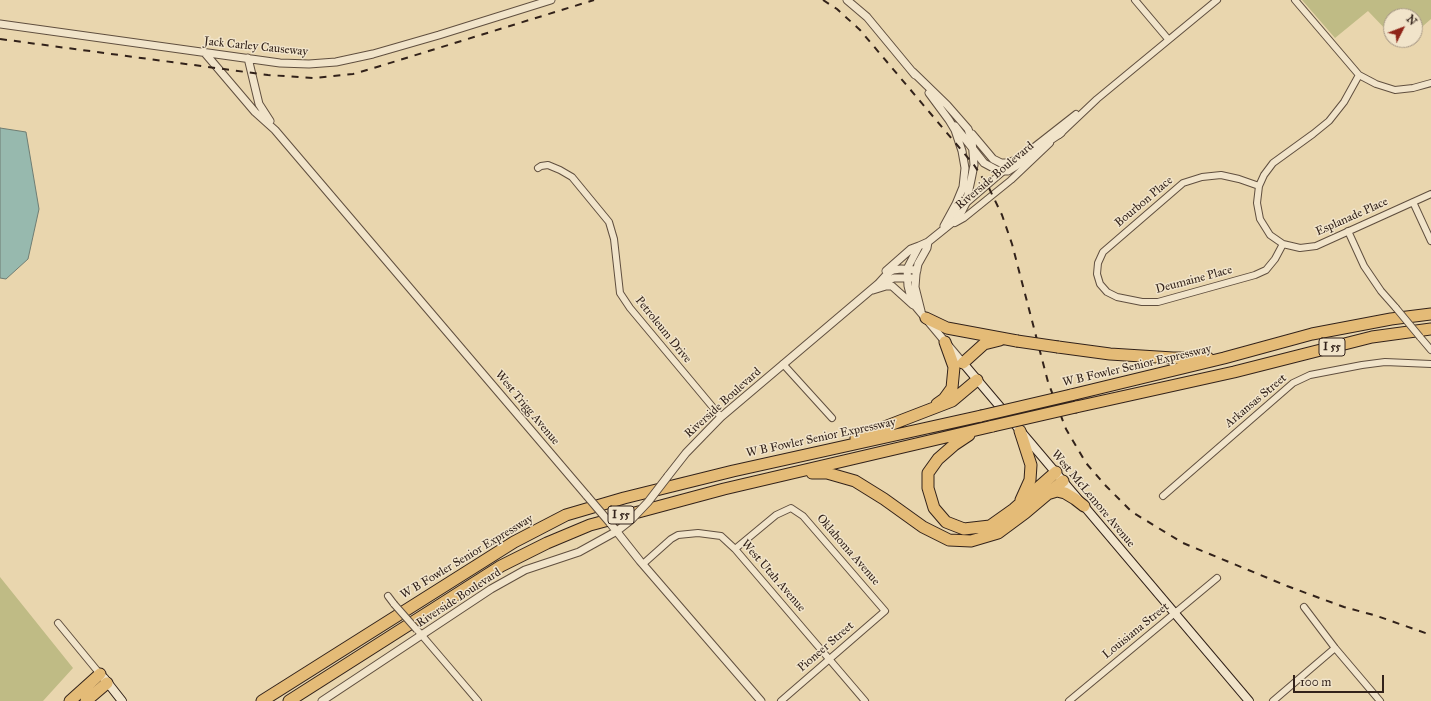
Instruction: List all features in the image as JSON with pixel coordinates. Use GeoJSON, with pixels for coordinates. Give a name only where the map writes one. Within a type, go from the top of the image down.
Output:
{"type":"FeatureCollection","features":[{"type":"Feature","properties":{"kind":"highway"},"geometry":{"type":"LineString","coordinates":[[920,312],[947,328],[1017,341],[1110,354],[1173,358],[1224,358]]}},
{"type":"Feature","properties":{"kind":"highway","name":"W B Fowler Senior Expressway"},"geometry":{"type":"LineString","coordinates":[[262,701],[514,542],[566,515],[624,498],[726,473],[1071,395],[1224,358],[1312,334],[1391,319],[1431,314]]}},
{"type":"Feature","properties":{"kind":"highway","name":"I 55"},"geometry":{"type":"LineString","coordinates":[[289,701],[501,566],[590,524],[790,473],[1234,372],[1372,336],[1431,330]]}},
{"type":"Feature","properties":{"kind":"highway"},"geometry":{"type":"LineString","coordinates":[[962,363],[984,344],[1004,339]]}},
{"type":"Feature","properties":{"kind":"highway"},"geometry":{"type":"LineString","coordinates":[[931,409],[944,399],[952,388],[954,367],[945,342]]}},
{"type":"Feature","properties":{"kind":"highway"},"geometry":{"type":"LineString","coordinates":[[821,452],[952,400],[977,380]]}},
{"type":"Feature","properties":{"kind":"highway"},"geometry":{"type":"LineString","coordinates":[[977,430],[948,449],[938,459],[928,473],[928,488],[934,508],[946,522],[964,529],[990,526],[1059,476]]}},
{"type":"Feature","properties":{"kind":"highway"},"geometry":{"type":"LineString","coordinates":[[1014,510],[1024,496],[1030,480],[1031,465],[1020,431]]}},
{"type":"Feature","properties":{"kind":"highway"},"geometry":{"type":"LineString","coordinates":[[790,473],[827,473],[855,481],[884,499],[923,527],[949,540],[971,541],[998,533],[1025,513],[1046,494],[1059,476]]}},
{"type":"Feature","properties":{"kind":"highway"},"geometry":{"type":"LineString","coordinates":[[1046,494],[1057,492],[1065,493],[1084,506]]}},
{"type":"Feature","properties":{"kind":"highway"},"geometry":{"type":"LineString","coordinates":[[70,701],[104,679]]}},
{"type":"Feature","properties":{"kind":"highway"},"geometry":{"type":"LineString","coordinates":[[86,701],[104,679]]}},
{"type":"Feature","properties":{"kind":"main road","name":"West McLemore Avenue"},"geometry":{"type":"LineString","coordinates":[[962,363],[1249,701]]}},
{"type":"Feature","properties":{"kind":"main road"},"geometry":{"type":"LineString","coordinates":[[104,679],[122,701]]}},
{"type":"Feature","properties":{"kind":"street","name":"Jack Carley Causeway"},"geometry":{"type":"LineString","coordinates":[[0,24],[280,63],[302,64],[336,62],[373,54],[417,42],[551,0]]}},
{"type":"Feature","properties":{"kind":"street"},"geometry":{"type":"LineString","coordinates":[[847,0],[867,17],[913,72],[984,163],[997,170],[1008,170],[1024,161],[1043,144],[1061,133]]}},
{"type":"Feature","properties":{"kind":"street"},"geometry":{"type":"LineString","coordinates":[[1135,0],[1168,39]]}},
{"type":"Feature","properties":{"kind":"street","name":"Riverside Boulevard"},"geometry":{"type":"LineString","coordinates":[[869,291],[874,282],[911,249],[928,242],[940,231],[964,218],[1010,180],[1097,99],[1217,0]]}},
{"type":"Feature","properties":{"kind":"street"},"geometry":{"type":"LineString","coordinates":[[1295,0],[1359,75],[1376,84],[1395,90],[1413,88],[1431,83]]}},
{"type":"Feature","properties":{"kind":"street"},"geometry":{"type":"LineString","coordinates":[[204,52],[255,112],[275,130]]}},
{"type":"Feature","properties":{"kind":"street"},"geometry":{"type":"LineString","coordinates":[[248,58],[259,104],[275,130]]}},
{"type":"Feature","properties":{"kind":"street"},"geometry":{"type":"LineString","coordinates":[[913,72],[968,129],[993,159],[1001,163],[1007,163],[1019,159]]}},
{"type":"Feature","properties":{"kind":"street","name":"Esplanade Place"},"geometry":{"type":"LineString","coordinates":[[1359,75],[1344,102],[1329,121],[1273,163],[1264,175],[1259,186],[1257,203],[1260,219],[1270,235],[1283,244],[1300,248],[1316,246],[1431,194]]}},
{"type":"Feature","properties":{"kind":"street","name":"Riverside Boulevard"},"geometry":{"type":"LineString","coordinates":[[948,219],[1004,171],[1097,99]]}},
{"type":"Feature","properties":{"kind":"street"},"geometry":{"type":"LineString","coordinates":[[940,231],[948,219],[962,186],[965,168],[962,151],[950,120]]}},
{"type":"Feature","properties":{"kind":"street"},"geometry":{"type":"LineString","coordinates":[[940,231],[959,217],[964,206],[974,165],[972,140],[968,129]]}},
{"type":"Feature","properties":{"kind":"street","name":"West Trigg Avenue"},"geometry":{"type":"LineString","coordinates":[[275,130],[761,701]]}},
{"type":"Feature","properties":{"kind":"street","name":"Petroleum Drive"},"geometry":{"type":"LineString","coordinates":[[538,168],[548,165],[572,177],[609,222],[614,239],[620,293],[630,308],[721,417]]}},
{"type":"Feature","properties":{"kind":"street","name":"Bourbon Place"},"geometry":{"type":"LineString","coordinates":[[1100,284],[1097,274],[1098,263],[1103,252],[1183,183],[1202,177],[1221,175],[1259,186]]}},
{"type":"Feature","properties":{"kind":"street"},"geometry":{"type":"LineString","coordinates":[[1413,202],[1431,241]]}},
{"type":"Feature","properties":{"kind":"street"},"geometry":{"type":"LineString","coordinates":[[1348,231],[1364,266],[1381,291],[1431,350]]}},
{"type":"Feature","properties":{"kind":"street","name":"West McLemore Avenue"},"geometry":{"type":"LineString","coordinates":[[920,312],[915,286],[916,270],[927,248],[928,242]]}},
{"type":"Feature","properties":{"kind":"street","name":"Deumaine Place"},"geometry":{"type":"LineString","coordinates":[[1100,284],[1107,292],[1117,297],[1142,302],[1158,302],[1255,275],[1266,270],[1275,259],[1283,244]]}},
{"type":"Feature","properties":{"kind":"street"},"geometry":{"type":"LineString","coordinates":[[907,269],[920,246]]}},
{"type":"Feature","properties":{"kind":"street","name":"West McLemore Avenue"},"geometry":{"type":"LineString","coordinates":[[907,269],[907,278],[911,298],[920,312],[962,363]]}},
{"type":"Feature","properties":{"kind":"street","name":"Riverside Boulevard"},"geometry":{"type":"LineString","coordinates":[[322,701],[419,632],[491,589],[525,570],[579,552],[617,532],[648,502],[686,453],[721,417],[878,284],[888,273],[893,270],[916,270]]}},
{"type":"Feature","properties":{"kind":"street","name":"Riverside Boulevard"},"geometry":{"type":"LineString","coordinates":[[878,284],[894,278],[916,278]]}},
{"type":"Feature","properties":{"kind":"street"},"geometry":{"type":"LineString","coordinates":[[869,291],[886,286],[892,286],[920,312]]}},
{"type":"Feature","properties":{"kind":"street","name":"Arkansas Street"},"geometry":{"type":"LineString","coordinates":[[1163,496],[1293,383],[1310,375],[1362,365],[1385,362],[1431,364]]}},
{"type":"Feature","properties":{"kind":"street"},"geometry":{"type":"LineString","coordinates":[[783,364],[832,418]]}},
{"type":"Feature","properties":{"kind":"street","name":"Oklahoma Avenue"},"geometry":{"type":"LineString","coordinates":[[735,549],[776,515],[791,508],[803,516],[885,611]]}},
{"type":"Feature","properties":{"kind":"street","name":"West Utah Avenue"},"geometry":{"type":"LineString","coordinates":[[643,564],[678,534],[712,534],[721,536],[735,549],[830,658],[865,701]]}},
{"type":"Feature","properties":{"kind":"street","name":"Louisiana Street"},"geometry":{"type":"LineString","coordinates":[[1069,701],[1217,578]]}},
{"type":"Feature","properties":{"kind":"street"},"geometry":{"type":"LineString","coordinates":[[388,596],[478,701]]}},
{"type":"Feature","properties":{"kind":"street"},"geometry":{"type":"LineString","coordinates":[[1304,607],[1335,648],[1380,701]]}},
{"type":"Feature","properties":{"kind":"street","name":"Pioneer Street"},"geometry":{"type":"LineString","coordinates":[[780,701],[885,611]]}},
{"type":"Feature","properties":{"kind":"street"},"geometry":{"type":"LineString","coordinates":[[58,623],[104,679]]}},
{"type":"Feature","properties":{"kind":"street"},"geometry":{"type":"LineString","coordinates":[[1273,701],[1335,648]]}},
{"type":"Feature","properties":{"kind":"shaded area"},"geometry":{"type":"Polygon","coordinates":[[[1302,0],[1431,0],[1431,19],[1423,26],[1423,8],[1383,8],[1383,27],[1368,11],[1335,38],[1302,0]]]}},
{"type":"Feature","properties":{"kind":"shaded area"},"geometry":{"type":"Polygon","coordinates":[[[0,577],[73,668],[43,701],[0,701],[0,577]]]}},
{"type":"Feature","properties":{"kind":"water"},"geometry":{"type":"Polygon","coordinates":[[[0,128],[26,132],[39,209],[28,259],[6,279],[0,278],[0,128]]]}},
{"type":"Feature","properties":{"kind":"railway"},"geometry":{"type":"LineString","coordinates":[[0,39],[268,75],[314,78],[353,74],[594,0]]}},
{"type":"Feature","properties":{"kind":"railway"},"geometry":{"type":"LineString","coordinates":[[823,0],[837,9],[860,30],[974,165],[988,186],[1002,215],[1012,244],[1048,382],[1066,429],[1086,463],[1106,486],[1132,512],[1183,543],[1287,586],[1344,607],[1377,616],[1431,635]]}}]}
